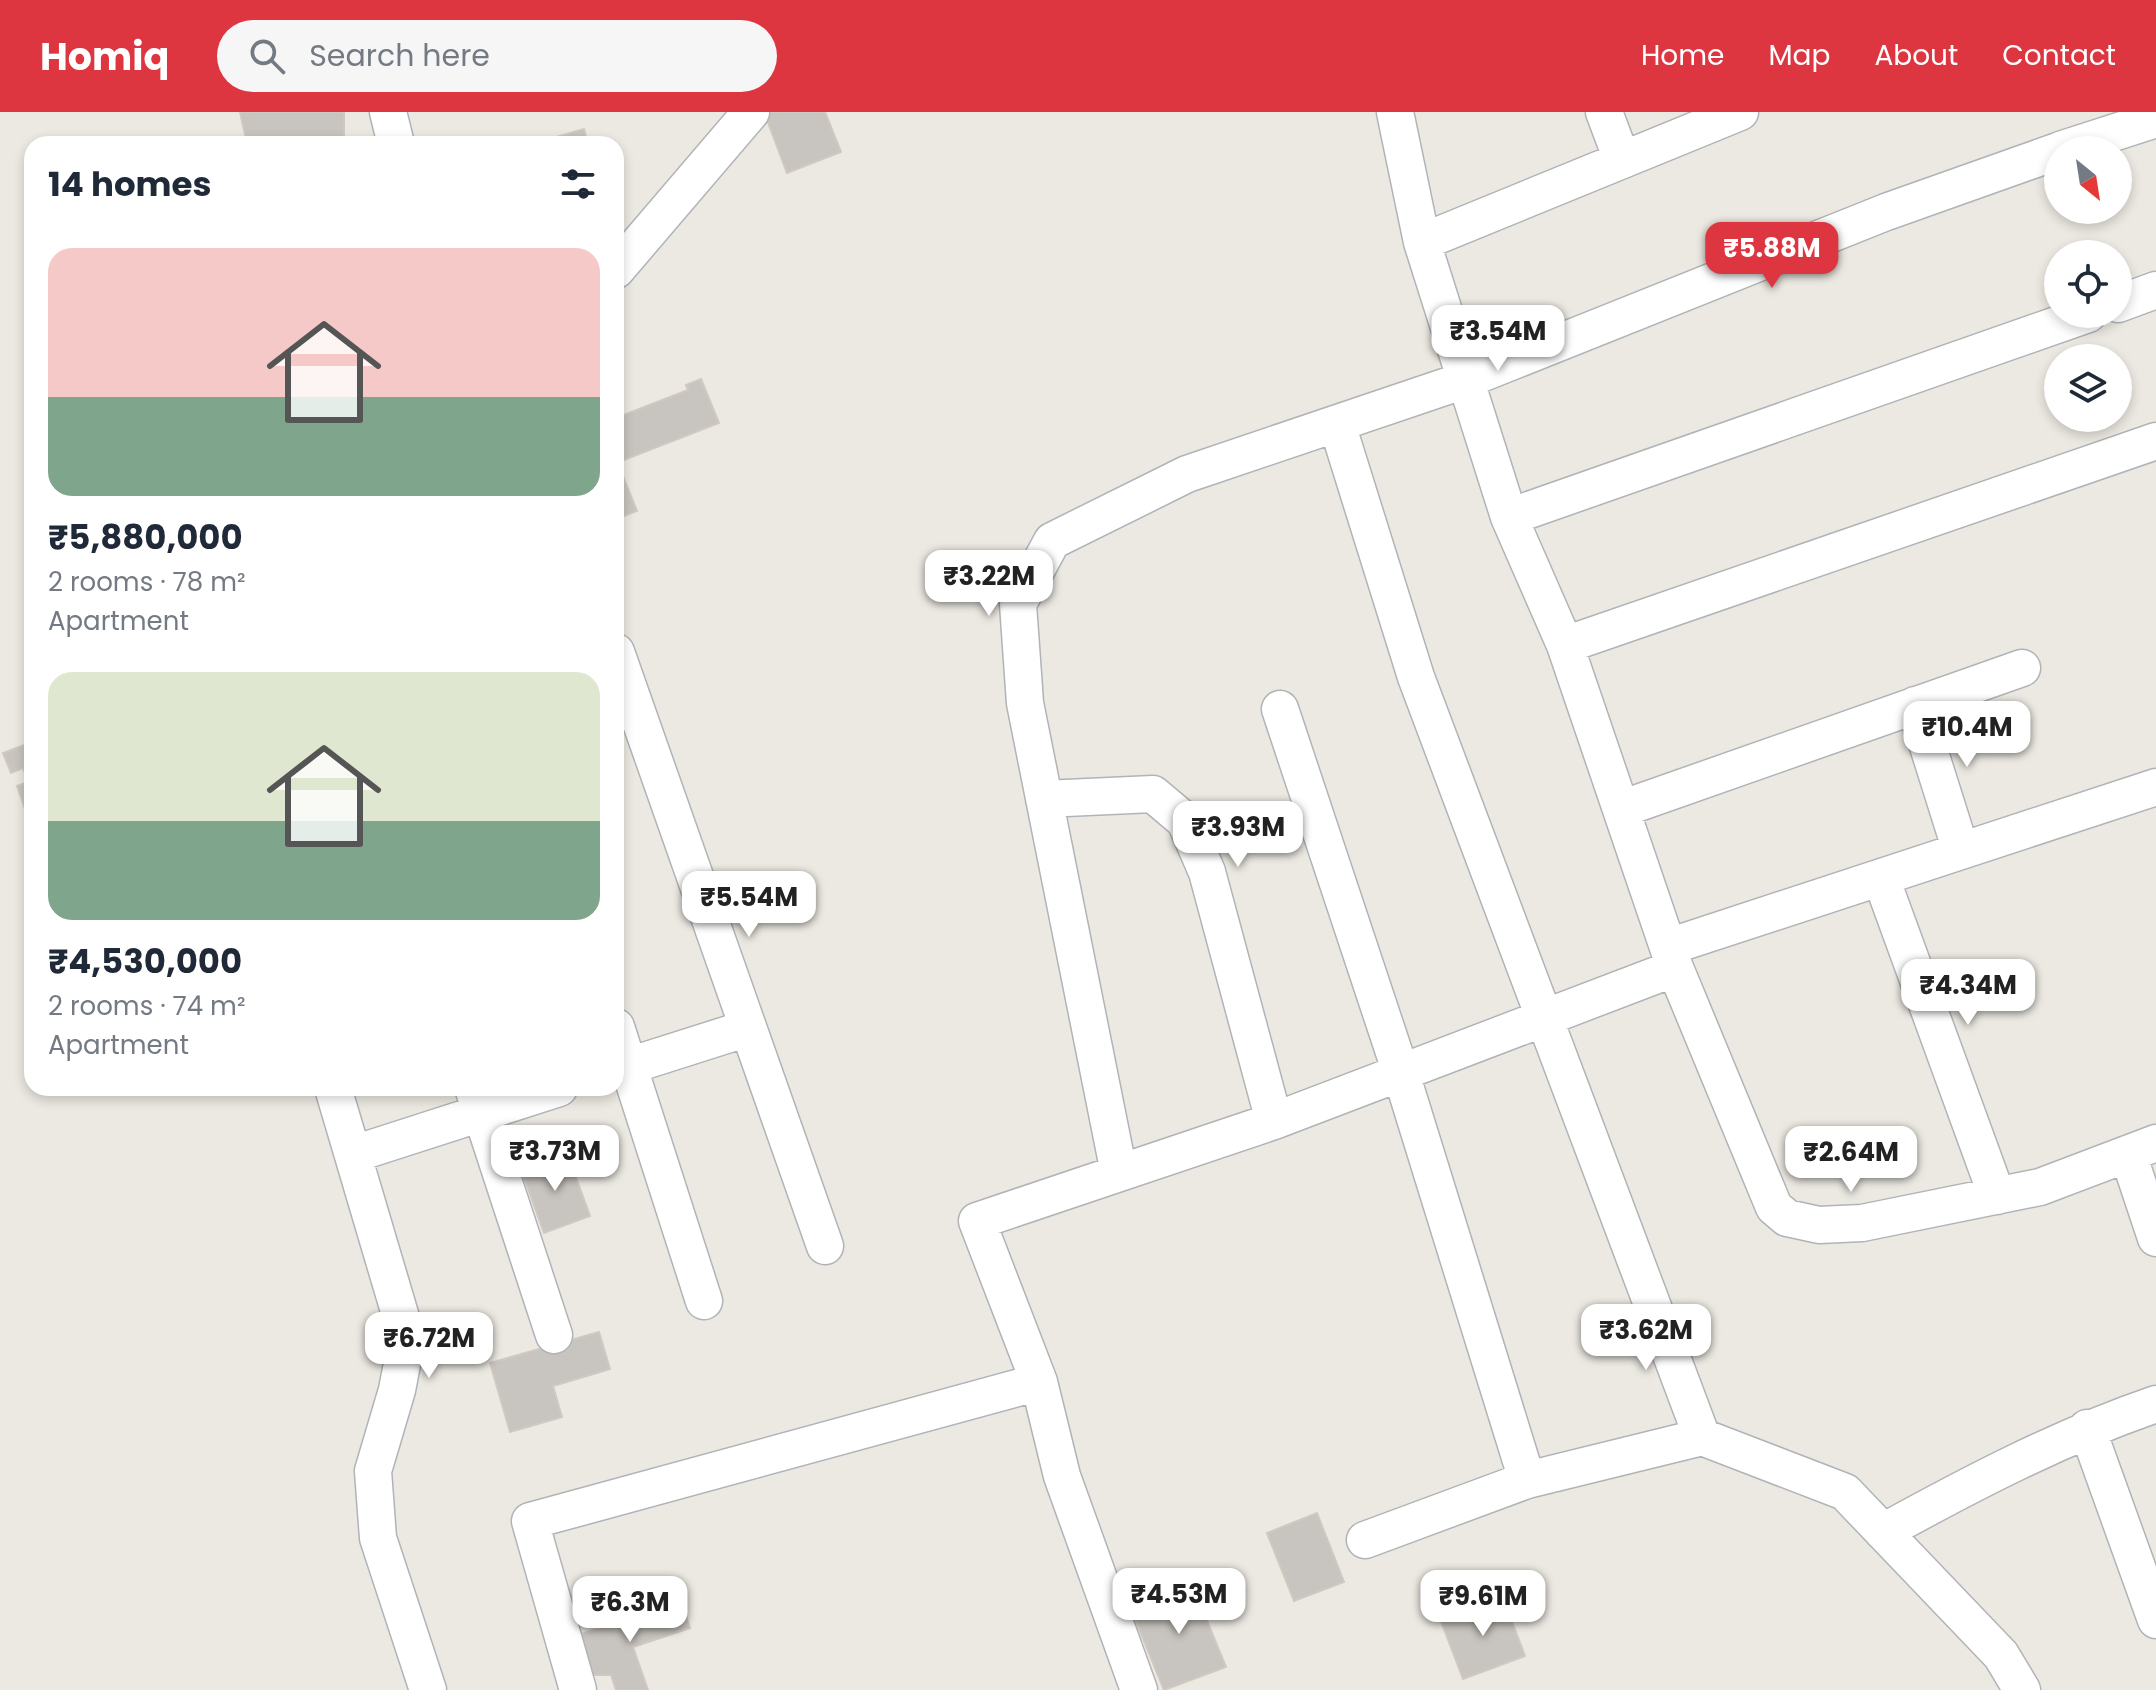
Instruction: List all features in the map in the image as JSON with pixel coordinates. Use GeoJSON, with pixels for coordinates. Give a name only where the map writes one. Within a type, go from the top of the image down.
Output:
{"type":"FeatureCollection","features":[{"type":"Feature","properties":{"kind":"street"},"geometry":{"type":"LineString","coordinates":[[388,112],[394,136]]}},
{"type":"Feature","properties":{"kind":"street"},"geometry":{"type":"LineString","coordinates":[[624,261],[751,112]]}},
{"type":"Feature","properties":{"kind":"street"},"geometry":{"type":"LineString","coordinates":[[1395,112],[1422,242],[1468,379],[1509,517],[1565,645],[1671,958],[1774,1207],[1787,1218],[1819,1225],[1862,1223],[2040,1187],[2142,1148],[2156,1238]]}},
{"type":"Feature","properties":{"kind":"street"},"geometry":{"type":"LineString","coordinates":[[1604,112],[1622,160]]}},
{"type":"Feature","properties":{"kind":"street"},"geometry":{"type":"LineString","coordinates":[[1422,242],[1740,112]]}},
{"type":"Feature","properties":{"kind":"street"},"geometry":{"type":"LineString","coordinates":[[2103,136],[2156,119]]}},
{"type":"Feature","properties":{"kind":"street"},"geometry":{"type":"LineString","coordinates":[[1119,1173],[1025,703],[1018,604],[1052,541],[1187,474],[1468,379],[1886,212],[2044,155]]}},
{"type":"Feature","properties":{"kind":"street"},"geometry":{"type":"LineString","coordinates":[[2132,299],[2156,290]]}},
{"type":"Feature","properties":{"kind":"street"},"geometry":{"type":"LineString","coordinates":[[1509,517],[2048,328]]}},
{"type":"Feature","properties":{"kind":"street"},"geometry":{"type":"LineString","coordinates":[[1337,424],[1416,677],[1702,1437]]}},
{"type":"Feature","properties":{"kind":"street"},"geometry":{"type":"LineString","coordinates":[[1565,645],[2156,441]]}},
{"type":"Feature","properties":{"kind":"street"},"geometry":{"type":"LineString","coordinates":[[1621,809],[2022,668]]}},
{"type":"Feature","properties":{"kind":"street"},"geometry":{"type":"LineString","coordinates":[[624,675],[825,1246]]}},
{"type":"Feature","properties":{"kind":"street"},"geometry":{"type":"LineString","coordinates":[[1915,705],[1961,851]]}},
{"type":"Feature","properties":{"kind":"street"},"geometry":{"type":"LineString","coordinates":[[1280,709],[1400,1070],[1527,1480]]}},
{"type":"Feature","properties":{"kind":"street"},"geometry":{"type":"LineString","coordinates":[[1044,799],[1153,794],[1185,821],[1207,872],[1274,1121]]}},
{"type":"Feature","properties":{"kind":"street"},"geometry":{"type":"LineString","coordinates":[[1139,1690],[1062,1476],[1039,1382],[977,1221],[1274,1121],[1545,1016],[1671,958],[1881,878],[2154,794]]}},
{"type":"Feature","properties":{"kind":"street"},"geometry":{"type":"LineString","coordinates":[[1881,878],[1997,1196]]}},
{"type":"Feature","properties":{"kind":"street"},"geometry":{"type":"LineString","coordinates":[[624,1068],[748,1028]]}},
{"type":"Feature","properties":{"kind":"street"},"geometry":{"type":"LineString","coordinates":[[624,1071],[704,1301]]}},
{"type":"Feature","properties":{"kind":"street"},"geometry":{"type":"LineString","coordinates":[[336,1096],[407,1338],[397,1390],[373,1471],[378,1538],[428,1690]]}},
{"type":"Feature","properties":{"kind":"street"},"geometry":{"type":"LineString","coordinates":[[354,1154],[477,1100],[504,1096]]}},
{"type":"Feature","properties":{"kind":"street"},"geometry":{"type":"LineString","coordinates":[[477,1100],[554,1335]]}},
{"type":"Feature","properties":{"kind":"street"},"geometry":{"type":"LineString","coordinates":[[578,1690],[530,1521],[1039,1382]]}},
{"type":"Feature","properties":{"kind":"street"},"geometry":{"type":"LineString","coordinates":[[1883,1532],[1965,1487],[2087,1428],[2156,1404]]}},
{"type":"Feature","properties":{"kind":"street"},"geometry":{"type":"LineString","coordinates":[[2087,1428],[2156,1620]]}},
{"type":"Feature","properties":{"kind":"street"},"geometry":{"type":"LineString","coordinates":[[1365,1540],[1527,1480],[1702,1437],[1845,1492],[2001,1655],[2022,1690]]}},
{"type":"Feature","properties":{"kind":"building"},"geometry":{"type":"Polygon","coordinates":[[[240,112],[344,112],[344,136],[245,136],[240,112]]]}},
{"type":"Feature","properties":{"kind":"building"},"geometry":{"type":"Polygon","coordinates":[[[764,112],[825,112],[841,152],[787,173],[764,112]]]}},
{"type":"Feature","properties":{"kind":"building"},"geometry":{"type":"Polygon","coordinates":[[[584,129],[586,136],[560,136],[584,129]]]}},
{"type":"Feature","properties":{"kind":"building"},"geometry":{"type":"Polygon","coordinates":[[[701,379],[719,423],[624,460],[624,415],[688,390],[686,385],[701,379]]]}},
{"type":"Feature","properties":{"kind":"building"},"geometry":{"type":"Polygon","coordinates":[[[624,478],[637,511],[624,516],[624,478]]]}},
{"type":"Feature","properties":{"kind":"building"},"geometry":{"type":"Polygon","coordinates":[[[24,745],[24,770],[23,768],[11,773],[3,753],[24,745]]]}},
{"type":"Feature","properties":{"kind":"building"},"geometry":{"type":"Polygon","coordinates":[[[24,784],[24,806],[17,786],[24,784]]]}},
{"type":"Feature","properties":{"kind":"building"},"geometry":{"type":"Polygon","coordinates":[[[567,1153],[590,1216],[544,1233],[521,1169],[567,1153]]]}},
{"type":"Feature","properties":{"kind":"building"},"geometry":{"type":"Polygon","coordinates":[[[599,1332],[610,1369],[553,1386],[562,1417],[510,1432],[490,1363],[599,1332]]]}},
{"type":"Feature","properties":{"kind":"building"},"geometry":{"type":"Polygon","coordinates":[[[1317,1513],[1344,1582],[1294,1601],[1267,1533],[1317,1513]]]}},
{"type":"Feature","properties":{"kind":"building"},"geometry":{"type":"Polygon","coordinates":[[[1189,1577],[1226,1667],[1164,1690],[1133,1614],[1161,1603],[1156,1591],[1189,1577]]]}},
{"type":"Feature","properties":{"kind":"building"},"geometry":{"type":"Polygon","coordinates":[[[1503,1598],[1525,1656],[1463,1679],[1441,1621],[1503,1598]]]}},
{"type":"Feature","properties":{"kind":"building"},"geometry":{"type":"Polygon","coordinates":[[[681,1600],[690,1628],[633,1647],[648,1690],[616,1690],[611,1675],[592,1675],[579,1635],[681,1600]]]}}]}
